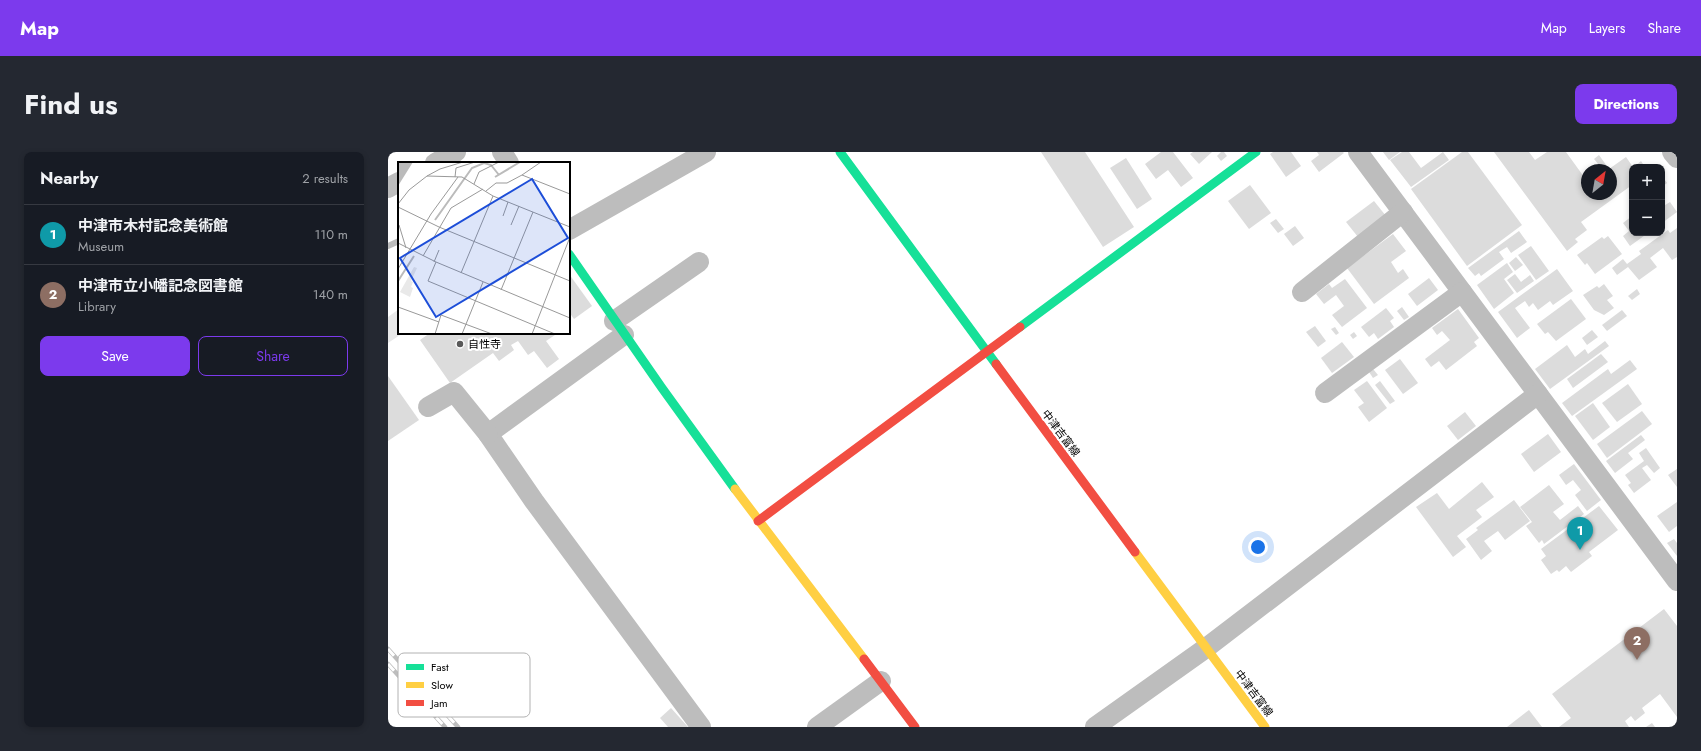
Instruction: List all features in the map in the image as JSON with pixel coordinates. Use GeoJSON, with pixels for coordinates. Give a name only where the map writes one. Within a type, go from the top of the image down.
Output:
{"type":"FeatureCollection","features":[{"type":"Feature","properties":{"kind":"street"},"geometry":{"type":"LineString","coordinates":[[437,162],[456,152]]}},
{"type":"Feature","properties":{"kind":"street"},"geometry":{"type":"LineString","coordinates":[[502,152],[508,162]]}},
{"type":"Feature","properties":{"kind":"street"},"geometry":{"type":"LineString","coordinates":[[570,229],[706,152]]}},
{"type":"Feature","properties":{"kind":"street","name":"中津吉富線"},"geometry":{"type":"LineString","coordinates":[[840,152],[1265,727]]}},
{"type":"Feature","properties":{"kind":"street"},"geometry":{"type":"LineString","coordinates":[[758,521],[1256,152]]}},
{"type":"Feature","properties":{"kind":"street"},"geometry":{"type":"LineString","coordinates":[[1358,152],[1677,581]]}},
{"type":"Feature","properties":{"kind":"street"},"geometry":{"type":"LineString","coordinates":[[1672,152],[1677,158]]}},
{"type":"Feature","properties":{"kind":"street"},"geometry":{"type":"LineString","coordinates":[[388,188],[398,183]]}},
{"type":"Feature","properties":{"kind":"street"},"geometry":{"type":"LineString","coordinates":[[1302,292],[1403,212]]}},
{"type":"Feature","properties":{"kind":"street"},"geometry":{"type":"LineString","coordinates":[[570,255],[619,328],[758,521],[881,680],[915,727]]}},
{"type":"Feature","properties":{"kind":"street"},"geometry":{"type":"LineString","coordinates":[[488,434],[699,262]]}},
{"type":"Feature","properties":{"kind":"street"},"geometry":{"type":"LineString","coordinates":[[1325,393],[1462,292]]}},
{"type":"Feature","properties":{"kind":"street"},"geometry":{"type":"LineString","coordinates":[[428,408],[454,392],[488,434],[534,501],[701,727]]}},
{"type":"Feature","properties":{"kind":"street"},"geometry":{"type":"LineString","coordinates":[[1095,727],[1206,648],[1538,394]]}},
{"type":"Feature","properties":{"kind":"street"},"geometry":{"type":"LineString","coordinates":[[817,727],[881,680]]}},
{"type":"Feature","properties":{"kind":"shaded area"},"geometry":{"type":"Polygon","coordinates":[[[398,310],[398,334],[402,334],[388,343],[388,317],[398,310]]]}},
{"type":"Feature","properties":{"kind":"building"},"geometry":{"type":"Polygon","coordinates":[[[1041,152],[1085,152],[1134,227],[1103,247],[1041,152]]]}},
{"type":"Feature","properties":{"kind":"building"},"geometry":{"type":"Polygon","coordinates":[[[1161,152],[1173,152],[1193,178],[1181,187],[1168,170],[1156,179],[1145,164],[1161,152]]]}},
{"type":"Feature","properties":{"kind":"building"},"geometry":{"type":"Polygon","coordinates":[[[1193,152],[1212,152],[1199,164],[1190,154],[1193,152]]]}},
{"type":"Feature","properties":{"kind":"building"},"geometry":{"type":"Polygon","coordinates":[[[1221,152],[1224,152],[1227,156],[1221,161],[1217,156],[1221,152]]]}},
{"type":"Feature","properties":{"kind":"building"},"geometry":{"type":"Polygon","coordinates":[[[1273,152],[1291,152],[1301,166],[1286,177],[1270,154],[1273,152]]]}},
{"type":"Feature","properties":{"kind":"building"},"geometry":{"type":"Polygon","coordinates":[[[1317,152],[1344,153],[1319,172],[1311,161],[1319,155],[1317,152]]]}},
{"type":"Feature","properties":{"kind":"building"},"geometry":{"type":"Polygon","coordinates":[[[1383,152],[1400,152],[1389,160],[1383,152]]]}},
{"type":"Feature","properties":{"kind":"building"},"geometry":{"type":"Polygon","coordinates":[[[1402,152],[1409,152],[1421,168],[1443,152],[1449,160],[1411,187],[1390,160],[1402,152]]]}},
{"type":"Feature","properties":{"kind":"building"},"geometry":{"type":"Polygon","coordinates":[[[1462,152],[1468,152],[1522,225],[1467,266],[1411,189],[1462,152]]]}},
{"type":"Feature","properties":{"kind":"building"},"geometry":{"type":"Polygon","coordinates":[[[1494,152],[1529,152],[1535,160],[1547,152],[1566,152],[1581,173],[1581,200],[1611,200],[1581,222],[1587,230],[1575,239],[1578,242],[1567,251],[1494,152]]]}},
{"type":"Feature","properties":{"kind":"building"},"geometry":{"type":"Polygon","coordinates":[[[1599,155],[1605,164],[1598,164],[1594,159],[1599,155]]]}},
{"type":"Feature","properties":{"kind":"building"},"geometry":{"type":"Polygon","coordinates":[[[1626,157],[1631,164],[1629,164],[1629,187],[1617,196],[1616,164],[1626,157]]]}},
{"type":"Feature","properties":{"kind":"building"},"geometry":{"type":"Polygon","coordinates":[[[1126,158],[1152,199],[1137,209],[1110,168],[1126,158]]]}},
{"type":"Feature","properties":{"kind":"building"},"geometry":{"type":"Polygon","coordinates":[[[1250,185],[1271,213],[1249,229],[1228,201],[1250,185]]]}},
{"type":"Feature","properties":{"kind":"building"},"geometry":{"type":"Polygon","coordinates":[[[1374,201],[1386,216],[1358,237],[1346,222],[1374,201]]]}},
{"type":"Feature","properties":{"kind":"building"},"geometry":{"type":"Polygon","coordinates":[[[1670,202],[1677,212],[1665,221],[1665,205],[1670,202]]]}},
{"type":"Feature","properties":{"kind":"building"},"geometry":{"type":"Polygon","coordinates":[[[1629,218],[1629,231],[1623,223],[1629,218]]]}},
{"type":"Feature","properties":{"kind":"building"},"geometry":{"type":"Polygon","coordinates":[[[1276,219],[1284,229],[1278,233],[1270,223],[1276,219]]]}},
{"type":"Feature","properties":{"kind":"building"},"geometry":{"type":"Polygon","coordinates":[[[1295,226],[1304,238],[1293,246],[1284,234],[1295,226]]]}},
{"type":"Feature","properties":{"kind":"building"},"geometry":{"type":"Polygon","coordinates":[[[1677,228],[1677,257],[1672,260],[1663,248],[1650,258],[1657,267],[1639,280],[1628,267],[1617,275],[1612,268],[1623,259],[1627,264],[1641,254],[1639,251],[1660,236],[1665,236],[1665,232],[1668,230],[1670,233],[1677,228]]]}},
{"type":"Feature","properties":{"kind":"building"},"geometry":{"type":"Polygon","coordinates":[[[1519,231],[1527,242],[1511,253],[1507,247],[1499,252],[1504,259],[1481,276],[1479,273],[1475,276],[1468,268],[1519,231]]]}},
{"type":"Feature","properties":{"kind":"building"},"geometry":{"type":"Polygon","coordinates":[[[1629,231],[1629,236],[1644,236],[1630,246],[1623,236],[1629,231]]]}},
{"type":"Feature","properties":{"kind":"building"},"geometry":{"type":"Polygon","coordinates":[[[1393,234],[1406,251],[1391,262],[1398,273],[1403,269],[1409,278],[1374,304],[1347,268],[1393,234]]]}},
{"type":"Feature","properties":{"kind":"building"},"geometry":{"type":"Polygon","coordinates":[[[1608,236],[1622,254],[1595,274],[1587,263],[1585,265],[1577,255],[1602,237],[1604,239],[1608,236]]]}},
{"type":"Feature","properties":{"kind":"building"},"geometry":{"type":"Polygon","coordinates":[[[1531,246],[1549,271],[1536,280],[1518,255],[1531,246]]]}},
{"type":"Feature","properties":{"kind":"building"},"geometry":{"type":"Polygon","coordinates":[[[1516,257],[1523,265],[1515,271],[1509,263],[1516,257]]]}},
{"type":"Feature","properties":{"kind":"building"},"geometry":{"type":"Polygon","coordinates":[[[1507,263],[1513,272],[1504,279],[1514,293],[1494,309],[1477,285],[1507,263]]]}},
{"type":"Feature","properties":{"kind":"building"},"geometry":{"type":"Polygon","coordinates":[[[1557,269],[1573,291],[1553,305],[1550,301],[1538,310],[1533,303],[1529,307],[1525,301],[1515,308],[1530,328],[1517,338],[1498,312],[1557,269]]]}},
{"type":"Feature","properties":{"kind":"building"},"geometry":{"type":"Polygon","coordinates":[[[1515,274],[1521,282],[1530,275],[1534,281],[1517,293],[1507,280],[1515,274]]]}},
{"type":"Feature","properties":{"kind":"building"},"geometry":{"type":"Polygon","coordinates":[[[570,275],[592,306],[574,319],[570,313],[570,275]]]}},
{"type":"Feature","properties":{"kind":"building"},"geometry":{"type":"Polygon","coordinates":[[[1429,278],[1438,290],[1417,306],[1408,294],[1429,278]]]}},
{"type":"Feature","properties":{"kind":"building"},"geometry":{"type":"Polygon","coordinates":[[[1345,279],[1367,308],[1342,327],[1332,315],[1344,306],[1336,295],[1324,304],[1316,294],[1329,284],[1332,288],[1345,279]]]}},
{"type":"Feature","properties":{"kind":"building"},"geometry":{"type":"Polygon","coordinates":[[[1604,284],[1613,296],[1607,300],[1614,308],[1604,315],[1594,310],[1583,295],[1597,286],[1599,288],[1604,284]]]}},
{"type":"Feature","properties":{"kind":"building"},"geometry":{"type":"Polygon","coordinates":[[[1637,289],[1640,294],[1632,300],[1628,296],[1637,289]]]}},
{"type":"Feature","properties":{"kind":"building"},"geometry":{"type":"Polygon","coordinates":[[[1571,299],[1586,319],[1556,341],[1548,332],[1545,334],[1537,324],[1571,299]]]}},
{"type":"Feature","properties":{"kind":"building"},"geometry":{"type":"Polygon","coordinates":[[[1402,307],[1409,317],[1404,320],[1397,311],[1402,307]]]}},
{"type":"Feature","properties":{"kind":"building"},"geometry":{"type":"Polygon","coordinates":[[[1386,308],[1394,318],[1390,321],[1394,327],[1378,339],[1374,333],[1369,337],[1361,327],[1386,308]]]}},
{"type":"Feature","properties":{"kind":"building"},"geometry":{"type":"Polygon","coordinates":[[[1458,309],[1479,338],[1474,342],[1477,346],[1446,370],[1439,361],[1431,367],[1425,359],[1450,340],[1442,331],[1437,335],[1432,328],[1458,309]]]}},
{"type":"Feature","properties":{"kind":"building"},"geometry":{"type":"Polygon","coordinates":[[[1622,310],[1627,316],[1607,331],[1602,325],[1622,310]]]}},
{"type":"Feature","properties":{"kind":"building"},"geometry":{"type":"Polygon","coordinates":[[[1315,326],[1326,341],[1318,347],[1306,332],[1315,326]]]}},
{"type":"Feature","properties":{"kind":"building"},"geometry":{"type":"Polygon","coordinates":[[[1335,327],[1339,333],[1336,335],[1331,329],[1335,327]]]}},
{"type":"Feature","properties":{"kind":"building"},"geometry":{"type":"Polygon","coordinates":[[[1592,330],[1598,337],[1587,345],[1582,338],[1592,330]]]}},
{"type":"Feature","properties":{"kind":"building"},"geometry":{"type":"Polygon","coordinates":[[[1354,332],[1357,336],[1353,339],[1350,335],[1354,332]]]}},
{"type":"Feature","properties":{"kind":"building"},"geometry":{"type":"Polygon","coordinates":[[[429,334],[556,334],[546,341],[559,359],[547,368],[534,351],[528,355],[518,341],[511,345],[514,350],[499,361],[493,353],[450,383],[420,340],[429,334]]]}},
{"type":"Feature","properties":{"kind":"building"},"geometry":{"type":"Polygon","coordinates":[[[1605,341],[1609,346],[1550,389],[1535,369],[1567,345],[1575,357],[1585,349],[1588,354],[1605,341]]]}},
{"type":"Feature","properties":{"kind":"building"},"geometry":{"type":"Polygon","coordinates":[[[1342,342],[1354,357],[1332,373],[1321,358],[1342,342]]]}},
{"type":"Feature","properties":{"kind":"building"},"geometry":{"type":"Polygon","coordinates":[[[1601,354],[1608,362],[1573,388],[1567,379],[1601,354]]]}},
{"type":"Feature","properties":{"kind":"building"},"geometry":{"type":"Polygon","coordinates":[[[1400,359],[1418,383],[1403,394],[1385,370],[1400,359]]]}},
{"type":"Feature","properties":{"kind":"building"},"geometry":{"type":"Polygon","coordinates":[[[1630,360],[1637,369],[1572,416],[1562,403],[1608,369],[1611,374],[1630,360]]]}},
{"type":"Feature","properties":{"kind":"building"},"geometry":{"type":"Polygon","coordinates":[[[1373,369],[1378,375],[1373,378],[1369,372],[1373,369]]]}},
{"type":"Feature","properties":{"kind":"building"},"geometry":{"type":"Polygon","coordinates":[[[388,376],[419,420],[388,441],[388,376]]]}},
{"type":"Feature","properties":{"kind":"building"},"geometry":{"type":"Polygon","coordinates":[[[1367,381],[1387,408],[1369,422],[1358,407],[1364,403],[1354,390],[1367,381]]]}},
{"type":"Feature","properties":{"kind":"building"},"geometry":{"type":"Polygon","coordinates":[[[1380,381],[1395,401],[1390,404],[1375,385],[1380,381]]]}},
{"type":"Feature","properties":{"kind":"building"},"geometry":{"type":"Polygon","coordinates":[[[1628,384],[1642,404],[1617,422],[1602,403],[1628,384]]]}},
{"type":"Feature","properties":{"kind":"building"},"geometry":{"type":"Polygon","coordinates":[[[1593,403],[1610,427],[1593,440],[1575,416],[1593,403]]]}},
{"type":"Feature","properties":{"kind":"building"},"geometry":{"type":"Polygon","coordinates":[[[1642,411],[1652,424],[1607,458],[1597,444],[1642,411]]]}},
{"type":"Feature","properties":{"kind":"building"},"geometry":{"type":"Polygon","coordinates":[[[1465,412],[1476,426],[1458,440],[1447,426],[1465,412]]]}},
{"type":"Feature","properties":{"kind":"building"},"geometry":{"type":"Polygon","coordinates":[[[1548,434],[1561,452],[1534,472],[1521,454],[1548,434]]]}},
{"type":"Feature","properties":{"kind":"building"},"geometry":{"type":"Polygon","coordinates":[[[1641,435],[1645,440],[1628,453],[1633,459],[1615,473],[1606,461],[1641,435]]]}},
{"type":"Feature","properties":{"kind":"building"},"geometry":{"type":"Polygon","coordinates":[[[1646,448],[1660,468],[1654,473],[1647,465],[1642,468],[1651,480],[1634,493],[1628,485],[1631,483],[1625,475],[1644,461],[1639,453],[1646,448]]]}},
{"type":"Feature","properties":{"kind":"building"},"geometry":{"type":"Polygon","coordinates":[[[1574,464],[1601,500],[1587,511],[1575,495],[1581,490],[1573,480],[1566,485],[1559,475],[1574,464]]]}},
{"type":"Feature","properties":{"kind":"building"},"geometry":{"type":"Polygon","coordinates":[[[1677,469],[1677,487],[1668,475],[1677,469]]]}},
{"type":"Feature","properties":{"kind":"building"},"geometry":{"type":"Polygon","coordinates":[[[1482,482],[1494,497],[1476,510],[1482,517],[1457,536],[1466,547],[1453,557],[1416,507],[1437,493],[1449,509],[1482,482]]]}},
{"type":"Feature","properties":{"kind":"building"},"geometry":{"type":"Polygon","coordinates":[[[1549,485],[1564,504],[1553,512],[1560,520],[1578,506],[1584,514],[1544,544],[1542,540],[1539,543],[1526,526],[1532,522],[1520,507],[1549,485]]]}},
{"type":"Feature","properties":{"kind":"building"},"geometry":{"type":"Polygon","coordinates":[[[1514,500],[1530,521],[1505,540],[1498,531],[1484,541],[1492,551],[1481,560],[1466,539],[1478,530],[1476,528],[1514,500]]]}},
{"type":"Feature","properties":{"kind":"building"},"geometry":{"type":"Polygon","coordinates":[[[1677,502],[1677,526],[1669,532],[1657,516],[1677,502]]]}},
{"type":"Feature","properties":{"kind":"building"},"geometry":{"type":"Polygon","coordinates":[[[1599,506],[1618,530],[1589,552],[1592,556],[1571,572],[1566,566],[1559,572],[1557,570],[1551,574],[1541,560],[1546,556],[1541,549],[1599,506]]]}},
{"type":"Feature","properties":{"kind":"building"},"geometry":{"type":"Polygon","coordinates":[[[1674,539],[1677,543],[1677,556],[1667,543],[1674,539]]]}},
{"type":"Feature","properties":{"kind":"building"},"geometry":{"type":"Polygon","coordinates":[[[1664,609],[1677,626],[1677,717],[1660,694],[1642,708],[1645,713],[1635,721],[1631,716],[1625,721],[1629,727],[1559,727],[1571,718],[1552,694],[1664,609]]]}},
{"type":"Feature","properties":{"kind":"building"},"geometry":{"type":"Polygon","coordinates":[[[671,708],[688,727],[668,727],[660,718],[671,708]]]}},
{"type":"Feature","properties":{"kind":"building"},"geometry":{"type":"Polygon","coordinates":[[[1529,710],[1542,727],[1507,727],[1529,710]]]}},
{"type":"Feature","properties":{"kind":"building"},"geometry":{"type":"Polygon","coordinates":[[[1652,723],[1655,727],[1646,727],[1652,723]]]}},
{"type":"Feature","properties":{"kind":"waterway"},"geometry":{"type":"LineString","coordinates":[[388,246],[398,241]]}},
{"type":"Feature","properties":{"kind":"railway"},"geometry":{"type":"LineString","coordinates":[[388,649],[398,660]]}},
{"type":"Feature","properties":{"kind":"railway"},"geometry":{"type":"LineString","coordinates":[[388,664],[398,675]]}},
{"type":"Feature","properties":{"kind":"railway"},"geometry":{"type":"LineString","coordinates":[[436,717],[445,727]]}},
{"type":"Feature","properties":{"kind":"railway"},"geometry":{"type":"LineString","coordinates":[[449,717],[458,727]]}},
{"type":"Feature","properties":{"kind":"traffic: fast"},"geometry":{"type":"LineString","coordinates":[[840,152],[996,364]]}},
{"type":"Feature","properties":{"kind":"traffic: fast"},"geometry":{"type":"LineString","coordinates":[[1020,327],[1256,152]]}},
{"type":"Feature","properties":{"kind":"traffic: fast"},"geometry":{"type":"LineString","coordinates":[[570,255],[662,388],[735,489]]}},
{"type":"Feature","properties":{"kind":"traffic: slow"},"geometry":{"type":"LineString","coordinates":[[735,489],[864,659]]}},
{"type":"Feature","properties":{"kind":"traffic: slow"},"geometry":{"type":"LineString","coordinates":[[1135,552],[1265,727]]}},
{"type":"Feature","properties":{"kind":"traffic: jam"},"geometry":{"type":"LineString","coordinates":[[758,521],[1020,327]]}},
{"type":"Feature","properties":{"kind":"traffic: jam"},"geometry":{"type":"LineString","coordinates":[[996,364],[1135,552]]}},
{"type":"Feature","properties":{"kind":"traffic: jam"},"geometry":{"type":"LineString","coordinates":[[864,659],[915,727]]}},
{"type":"Feature","properties":{"kind":"place","name":"自性寺"},"geometry":{"type":"Point","coordinates":[460,344]}},
{"type":"Feature","properties":{"kind":"place","name":"中津市木村記念美術館"},"geometry":{"type":"Point","coordinates":[1580,550]}},
{"type":"Feature","properties":{"kind":"place","name":"中津市立小幡記念図書館"},"geometry":{"type":"Point","coordinates":[1637,660]}}]}
